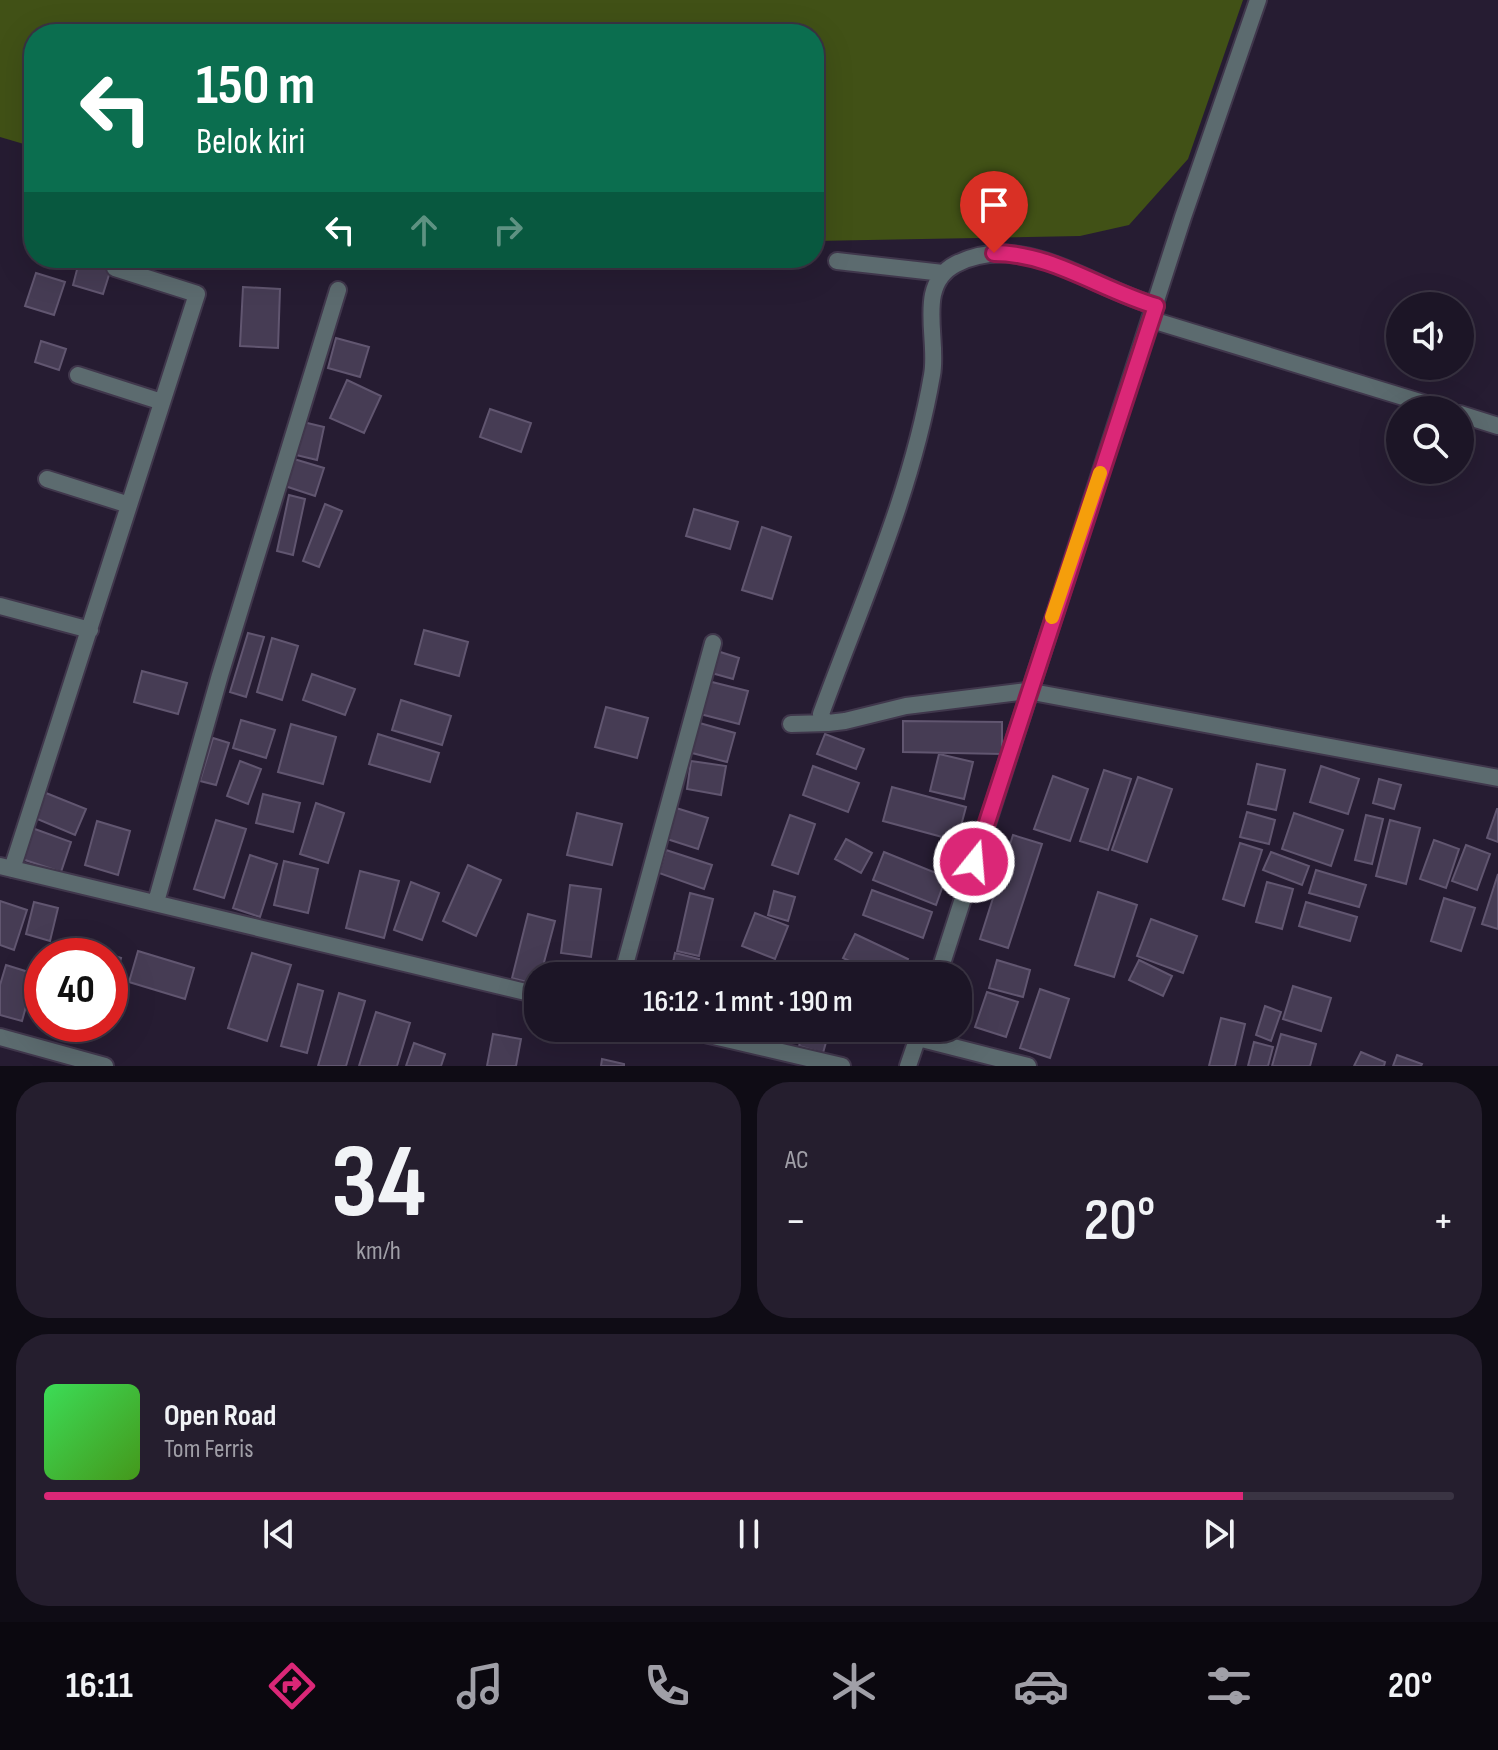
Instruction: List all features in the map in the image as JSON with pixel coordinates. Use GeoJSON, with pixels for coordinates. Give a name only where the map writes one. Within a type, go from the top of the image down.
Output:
{"type":"FeatureCollection","features":[{"type":"Feature","properties":{"kind":"street"},"geometry":{"type":"LineString","coordinates":[[942,962],[1027,691],[1258,0]]}},
{"type":"Feature","properties":{"kind":"street"},"geometry":{"type":"LineString","coordinates":[[828,723],[821,714],[899,506],[926,414],[935,359],[930,311],[935,283],[943,273],[971,258],[1016,253],[1048,262],[1155,309],[1406,396]]}},
{"type":"Feature","properties":{"kind":"street"},"geometry":{"type":"LineString","coordinates":[[837,261],[943,273]]}},
{"type":"Feature","properties":{"kind":"street"},"geometry":{"type":"LineString","coordinates":[[115,268],[197,294],[90,630],[6,867],[524,992]]}},
{"type":"Feature","properties":{"kind":"street"},"geometry":{"type":"LineString","coordinates":[[156,902],[220,675],[338,290]]}},
{"type":"Feature","properties":{"kind":"street"},"geometry":{"type":"LineString","coordinates":[[78,375],[162,402]]}},
{"type":"Feature","properties":{"kind":"street"},"geometry":{"type":"LineString","coordinates":[[1474,418],[1498,426]]}},
{"type":"Feature","properties":{"kind":"street"},"geometry":{"type":"LineString","coordinates":[[47,479],[129,505]]}},
{"type":"Feature","properties":{"kind":"street"},"geometry":{"type":"LineString","coordinates":[[0,606],[90,630]]}},
{"type":"Feature","properties":{"kind":"street"},"geometry":{"type":"LineString","coordinates":[[626,962],[713,643]]}},
{"type":"Feature","properties":{"kind":"street"},"geometry":{"type":"LineString","coordinates":[[791,724],[828,723],[906,706],[1027,691],[1498,778]]}},
{"type":"Feature","properties":{"kind":"street"},"geometry":{"type":"LineString","coordinates":[[0,1037],[105,1066]]}},
{"type":"Feature","properties":{"kind":"street"},"geometry":{"type":"LineString","coordinates":[[739,1042],[842,1066]]}},
{"type":"Feature","properties":{"kind":"street"},"geometry":{"type":"LineString","coordinates":[[908,1066],[917,1042]]}},
{"type":"Feature","properties":{"kind":"street"},"geometry":{"type":"LineString","coordinates":[[949,1042],[1028,1066]]}},
{"type":"Feature","properties":{"kind":"green space"},"geometry":{"type":"Polygon","coordinates":[[[0,0],[1243,0],[1188,159],[1129,225],[1080,236],[824,241],[824,24],[24,24],[24,144],[0,137],[0,0]]]}},
{"type":"Feature","properties":{"kind":"building"},"geometry":{"type":"Polygon","coordinates":[[[77,268],[111,268],[103,294],[73,285],[77,268]]]}},
{"type":"Feature","properties":{"kind":"building"},"geometry":{"type":"Polygon","coordinates":[[[36,273],[65,282],[54,315],[25,306],[36,273]]]}},
{"type":"Feature","properties":{"kind":"building"},"geometry":{"type":"Polygon","coordinates":[[[243,287],[280,289],[278,348],[240,346],[243,287]]]}},
{"type":"Feature","properties":{"kind":"building"},"geometry":{"type":"Polygon","coordinates":[[[336,338],[369,347],[360,377],[328,368],[336,338]]]}},
{"type":"Feature","properties":{"kind":"building"},"geometry":{"type":"Polygon","coordinates":[[[41,341],[66,349],[59,370],[35,362],[41,341]]]}},
{"type":"Feature","properties":{"kind":"building"},"geometry":{"type":"Polygon","coordinates":[[[347,380],[381,396],[364,433],[330,418],[347,380]]]}},
{"type":"Feature","properties":{"kind":"building"},"geometry":{"type":"Polygon","coordinates":[[[490,409],[531,423],[521,452],[480,437],[490,409]]]}},
{"type":"Feature","properties":{"kind":"building"},"geometry":{"type":"Polygon","coordinates":[[[299,421],[324,427],[317,460],[292,454],[299,421]]]}},
{"type":"Feature","properties":{"kind":"building"},"geometry":{"type":"Polygon","coordinates":[[[294,459],[324,468],[315,496],[285,486],[294,459]]]}},
{"type":"Feature","properties":{"kind":"building"},"geometry":{"type":"Polygon","coordinates":[[[289,495],[305,499],[293,555],[277,551],[289,495]]]}},
{"type":"Feature","properties":{"kind":"building"},"geometry":{"type":"Polygon","coordinates":[[[325,504],[342,511],[319,567],[303,561],[325,504]]]}},
{"type":"Feature","properties":{"kind":"building"},"geometry":{"type":"Polygon","coordinates":[[[694,509],[738,522],[730,549],[686,536],[694,509]]]}},
{"type":"Feature","properties":{"kind":"building"},"geometry":{"type":"Polygon","coordinates":[[[762,527],[791,537],[772,599],[742,590],[762,527]]]}},
{"type":"Feature","properties":{"kind":"building"},"geometry":{"type":"Polygon","coordinates":[[[424,630],[468,642],[459,676],[415,664],[424,630]]]}},
{"type":"Feature","properties":{"kind":"building"},"geometry":{"type":"Polygon","coordinates":[[[248,633],[264,637],[246,697],[230,692],[248,633]]]}},
{"type":"Feature","properties":{"kind":"building"},"geometry":{"type":"Polygon","coordinates":[[[272,638],[298,646],[282,700],[257,692],[272,638]]]}},
{"type":"Feature","properties":{"kind":"building"},"geometry":{"type":"Polygon","coordinates":[[[714,650],[739,658],[733,679],[708,672],[714,650]]]}},
{"type":"Feature","properties":{"kind":"building"},"geometry":{"type":"Polygon","coordinates":[[[142,671],[187,683],[178,714],[134,702],[142,671]]]}},
{"type":"Feature","properties":{"kind":"building"},"geometry":{"type":"Polygon","coordinates":[[[312,674],[355,689],[345,715],[303,700],[312,674]]]}},
{"type":"Feature","properties":{"kind":"building"},"geometry":{"type":"Polygon","coordinates":[[[708,681],[748,691],[739,724],[700,714],[708,681]]]}},
{"type":"Feature","properties":{"kind":"building"},"geometry":{"type":"Polygon","coordinates":[[[401,700],[451,716],[442,745],[392,730],[401,700]]]}},
{"type":"Feature","properties":{"kind":"building"},"geometry":{"type":"Polygon","coordinates":[[[606,707],[648,718],[637,758],[595,747],[606,707]]]}},
{"type":"Feature","properties":{"kind":"building"},"geometry":{"type":"Polygon","coordinates":[[[241,720],[275,730],[266,758],[233,748],[241,720]]]}},
{"type":"Feature","properties":{"kind":"building"},"geometry":{"type":"Polygon","coordinates":[[[903,721],[1002,722],[1002,754],[903,752],[903,721]]]}},
{"type":"Feature","properties":{"kind":"building"},"geometry":{"type":"Polygon","coordinates":[[[696,722],[735,733],[727,762],[688,752],[696,722]]]}},
{"type":"Feature","properties":{"kind":"building"},"geometry":{"type":"Polygon","coordinates":[[[291,724],[336,737],[323,784],[278,772],[291,724]]]}},
{"type":"Feature","properties":{"kind":"building"},"geometry":{"type":"Polygon","coordinates":[[[378,734],[439,753],[430,782],[369,764],[378,734]]]}},
{"type":"Feature","properties":{"kind":"building"},"geometry":{"type":"Polygon","coordinates":[[[825,734],[864,749],[856,769],[817,754],[825,734]]]}},
{"type":"Feature","properties":{"kind":"building"},"geometry":{"type":"Polygon","coordinates":[[[213,738],[229,743],[216,785],[200,781],[213,738]]]}},
{"type":"Feature","properties":{"kind":"building"},"geometry":{"type":"Polygon","coordinates":[[[939,754],[973,762],[964,799],[930,791],[939,754]]]}},
{"type":"Feature","properties":{"kind":"building"},"geometry":{"type":"Polygon","coordinates":[[[240,761],[261,769],[248,804],[227,796],[240,761]]]}},
{"type":"Feature","properties":{"kind":"building"},"geometry":{"type":"Polygon","coordinates":[[[691,761],[726,766],[721,795],[687,789],[691,761]]]}},
{"type":"Feature","properties":{"kind":"building"},"geometry":{"type":"Polygon","coordinates":[[[1257,764],[1285,770],[1276,810],[1248,804],[1257,764]]]}},
{"type":"Feature","properties":{"kind":"building"},"geometry":{"type":"Polygon","coordinates":[[[813,766],[859,783],[848,812],[803,795],[813,766]]]}},
{"type":"Feature","properties":{"kind":"building"},"geometry":{"type":"Polygon","coordinates":[[[1321,766],[1359,779],[1348,814],[1310,802],[1321,766]]]}},
{"type":"Feature","properties":{"kind":"building"},"geometry":{"type":"Polygon","coordinates":[[[1104,770],[1131,779],[1108,850],[1080,841],[1104,770]]]}},
{"type":"Feature","properties":{"kind":"building"},"geometry":{"type":"Polygon","coordinates":[[[1053,776],[1088,789],[1070,841],[1034,829],[1053,776]]]}},
{"type":"Feature","properties":{"kind":"building"},"geometry":{"type":"Polygon","coordinates":[[[1138,777],[1172,789],[1147,862],[1112,850],[1138,777]]]}},
{"type":"Feature","properties":{"kind":"building"},"geometry":{"type":"Polygon","coordinates":[[[1379,779],[1401,785],[1394,809],[1373,803],[1379,779]]]}},
{"type":"Feature","properties":{"kind":"building"},"geometry":{"type":"Polygon","coordinates":[[[892,787],[966,807],[957,841],[883,821],[892,787]]]}},
{"type":"Feature","properties":{"kind":"building"},"geometry":{"type":"Polygon","coordinates":[[[46,793],[86,809],[75,835],[35,818],[46,793]]]}},
{"type":"Feature","properties":{"kind":"building"},"geometry":{"type":"Polygon","coordinates":[[[263,794],[300,803],[293,832],[256,823],[263,794]]]}},
{"type":"Feature","properties":{"kind":"building"},"geometry":{"type":"Polygon","coordinates":[[[316,803],[344,813],[328,863],[300,854],[316,803]]]}},
{"type":"Feature","properties":{"kind":"building"},"geometry":{"type":"Polygon","coordinates":[[[673,807],[708,818],[698,849],[664,838],[673,807]]]}},
{"type":"Feature","properties":{"kind":"building"},"geometry":{"type":"Polygon","coordinates":[[[1498,809],[1498,842],[1487,838],[1498,809]]]}},
{"type":"Feature","properties":{"kind":"building"},"geometry":{"type":"Polygon","coordinates":[[[1247,812],[1275,820],[1269,844],[1240,837],[1247,812]]]}},
{"type":"Feature","properties":{"kind":"building"},"geometry":{"type":"Polygon","coordinates":[[[577,813],[622,824],[612,865],[567,855],[577,813]]]}},
{"type":"Feature","properties":{"kind":"building"},"geometry":{"type":"Polygon","coordinates":[[[1294,813],[1343,830],[1331,866],[1282,849],[1294,813]]]}},
{"type":"Feature","properties":{"kind":"building"},"geometry":{"type":"Polygon","coordinates":[[[790,815],[815,824],[798,874],[772,865],[790,815]]]}},
{"type":"Feature","properties":{"kind":"building"},"geometry":{"type":"Polygon","coordinates":[[[1366,815],[1383,819],[1372,864],[1355,860],[1366,815]]]}},
{"type":"Feature","properties":{"kind":"building"},"geometry":{"type":"Polygon","coordinates":[[[216,820],[246,829],[224,898],[194,889],[216,820]]]}},
{"type":"Feature","properties":{"kind":"building"},"geometry":{"type":"Polygon","coordinates":[[[1390,820],[1420,828],[1406,884],[1376,876],[1390,820]]]}},
{"type":"Feature","properties":{"kind":"building"},"geometry":{"type":"Polygon","coordinates":[[[97,821],[130,831],[118,875],[85,865],[97,821]]]}},
{"type":"Feature","properties":{"kind":"building"},"geometry":{"type":"Polygon","coordinates":[[[32,828],[71,842],[61,872],[22,859],[32,828]]]}},
{"type":"Feature","properties":{"kind":"building"},"geometry":{"type":"Polygon","coordinates":[[[1013,835],[1042,844],[1008,948],[980,939],[1013,835]]]}},
{"type":"Feature","properties":{"kind":"building"},"geometry":{"type":"Polygon","coordinates":[[[846,839],[872,853],[861,873],[835,859],[846,839]]]}},
{"type":"Feature","properties":{"kind":"building"},"geometry":{"type":"Polygon","coordinates":[[[1434,840],[1459,849],[1446,888],[1420,879],[1434,840]]]}},
{"type":"Feature","properties":{"kind":"building"},"geometry":{"type":"Polygon","coordinates":[[[1240,843],[1262,850],[1244,906],[1223,899],[1240,843]]]}},
{"type":"Feature","properties":{"kind":"building"},"geometry":{"type":"Polygon","coordinates":[[[1466,845],[1490,854],[1477,890],[1452,881],[1466,845]]]}},
{"type":"Feature","properties":{"kind":"building"},"geometry":{"type":"Polygon","coordinates":[[[666,850],[712,865],[704,889],[659,873],[666,850]]]}},
{"type":"Feature","properties":{"kind":"building"},"geometry":{"type":"Polygon","coordinates":[[[884,852],[946,877],[936,905],[873,880],[884,852]]]}},
{"type":"Feature","properties":{"kind":"building"},"geometry":{"type":"Polygon","coordinates":[[[1271,852],[1309,866],[1302,885],[1263,870],[1271,852]]]}},
{"type":"Feature","properties":{"kind":"building"},"geometry":{"type":"Polygon","coordinates":[[[250,855],[277,864],[260,917],[233,908],[250,855]]]}},
{"type":"Feature","properties":{"kind":"building"},"geometry":{"type":"Polygon","coordinates":[[[284,861],[318,869],[308,913],[274,905],[284,861]]]}},
{"type":"Feature","properties":{"kind":"building"},"geometry":{"type":"Polygon","coordinates":[[[468,865],[501,880],[476,936],[443,921],[468,865]]]}},
{"type":"Feature","properties":{"kind":"building"},"geometry":{"type":"Polygon","coordinates":[[[1316,870],[1366,885],[1359,907],[1309,893],[1316,870]]]}},
{"type":"Feature","properties":{"kind":"building"},"geometry":{"type":"Polygon","coordinates":[[[360,871],[399,881],[384,938],[346,928],[360,871]]]}},
{"type":"Feature","properties":{"kind":"building"},"geometry":{"type":"Polygon","coordinates":[[[1498,874],[1498,929],[1482,924],[1498,874]]]}},
{"type":"Feature","properties":{"kind":"building"},"geometry":{"type":"Polygon","coordinates":[[[411,882],[439,893],[422,940],[394,930],[411,882]]]}},
{"type":"Feature","properties":{"kind":"building"},"geometry":{"type":"Polygon","coordinates":[[[1267,882],[1293,889],[1282,929],[1256,922],[1267,882]]]}},
{"type":"Feature","properties":{"kind":"building"},"geometry":{"type":"Polygon","coordinates":[[[570,885],[601,889],[591,957],[561,953],[570,885]]]}},
{"type":"Feature","properties":{"kind":"building"},"geometry":{"type":"Polygon","coordinates":[[[872,890],[932,912],[923,938],[863,915],[872,890]]]}},
{"type":"Feature","properties":{"kind":"building"},"geometry":{"type":"Polygon","coordinates":[[[774,891],[795,897],[788,921],[768,915],[774,891]]]}},
{"type":"Feature","properties":{"kind":"building"},"geometry":{"type":"Polygon","coordinates":[[[1098,892],[1137,905],[1114,977],[1075,965],[1098,892]]]}},
{"type":"Feature","properties":{"kind":"building"},"geometry":{"type":"Polygon","coordinates":[[[690,893],[713,899],[699,956],[677,951],[690,893]]]}},
{"type":"Feature","properties":{"kind":"building"},"geometry":{"type":"Polygon","coordinates":[[[1444,898],[1475,908],[1461,951],[1431,941],[1444,898]]]}},
{"type":"Feature","properties":{"kind":"building"},"geometry":{"type":"Polygon","coordinates":[[[0,901],[27,910],[14,950],[0,945],[0,901]]]}},
{"type":"Feature","properties":{"kind":"building"},"geometry":{"type":"Polygon","coordinates":[[[34,902],[58,908],[51,938],[26,934],[34,902]]]}},
{"type":"Feature","properties":{"kind":"building"},"geometry":{"type":"Polygon","coordinates":[[[1306,902],[1357,917],[1350,941],[1299,926],[1306,902]]]}},
{"type":"Feature","properties":{"kind":"building"},"geometry":{"type":"Polygon","coordinates":[[[755,913],[788,926],[775,959],[742,946],[755,913]]]}},
{"type":"Feature","properties":{"kind":"building"},"geometry":{"type":"Polygon","coordinates":[[[528,914],[555,921],[544,962],[524,962],[524,981],[512,978],[528,914]]]}},
{"type":"Feature","properties":{"kind":"building"},"geometry":{"type":"Polygon","coordinates":[[[1151,919],[1197,936],[1183,973],[1137,956],[1151,919]]]}},
{"type":"Feature","properties":{"kind":"building"},"geometry":{"type":"Polygon","coordinates":[[[855,934],[908,959],[907,962],[851,962],[843,958],[855,934]]]}},
{"type":"Feature","properties":{"kind":"building"},"geometry":{"type":"Polygon","coordinates":[[[138,951],[194,968],[185,999],[129,982],[138,951]]]}},
{"type":"Feature","properties":{"kind":"building"},"geometry":{"type":"Polygon","coordinates":[[[252,953],[291,965],[267,1041],[228,1028],[252,953]]]}},
{"type":"Feature","properties":{"kind":"building"},"geometry":{"type":"Polygon","coordinates":[[[675,953],[699,959],[698,962],[673,962],[675,953]]]}},
{"type":"Feature","properties":{"kind":"building"},"geometry":{"type":"Polygon","coordinates":[[[997,960],[1030,970],[1023,997],[989,988],[997,960]]]}},
{"type":"Feature","properties":{"kind":"building"},"geometry":{"type":"Polygon","coordinates":[[[1139,960],[1172,976],[1163,996],[1129,980],[1139,960]]]}},
{"type":"Feature","properties":{"kind":"building"},"geometry":{"type":"Polygon","coordinates":[[[6,965],[24,971],[22,1021],[0,1015],[0,985],[6,965]]]}},
{"type":"Feature","properties":{"kind":"building"},"geometry":{"type":"Polygon","coordinates":[[[298,984],[323,991],[307,1053],[281,1046],[298,984]]]}},
{"type":"Feature","properties":{"kind":"building"},"geometry":{"type":"Polygon","coordinates":[[[1293,986],[1331,998],[1321,1031],[1283,1019],[1293,986]]]}},
{"type":"Feature","properties":{"kind":"building"},"geometry":{"type":"Polygon","coordinates":[[[1040,989],[1069,999],[1050,1058],[1020,1048],[1040,989]]]}},
{"type":"Feature","properties":{"kind":"building"},"geometry":{"type":"Polygon","coordinates":[[[987,992],[1018,1002],[1006,1037],[975,1027],[987,992]]]}},
{"type":"Feature","properties":{"kind":"building"},"geometry":{"type":"Polygon","coordinates":[[[339,993],[365,1001],[346,1066],[318,1066],[339,993]]]}},
{"type":"Feature","properties":{"kind":"building"},"geometry":{"type":"Polygon","coordinates":[[[1265,1006],[1281,1012],[1271,1041],[1256,1035],[1265,1006]]]}},
{"type":"Feature","properties":{"kind":"building"},"geometry":{"type":"Polygon","coordinates":[[[376,1012],[410,1023],[397,1066],[359,1066],[376,1012]]]}},
{"type":"Feature","properties":{"kind":"building"},"geometry":{"type":"Polygon","coordinates":[[[1221,1018],[1245,1024],[1235,1066],[1209,1066],[1221,1018]]]}},
{"type":"Feature","properties":{"kind":"building"},"geometry":{"type":"Polygon","coordinates":[[[493,1034],[521,1039],[516,1066],[487,1066],[493,1034]]]}},
{"type":"Feature","properties":{"kind":"building"},"geometry":{"type":"Polygon","coordinates":[[[1281,1034],[1316,1044],[1310,1066],[1272,1066],[1281,1034]]]}},
{"type":"Feature","properties":{"kind":"building"},"geometry":{"type":"Polygon","coordinates":[[[800,1042],[826,1042],[823,1053],[799,1046],[800,1042]]]}},
{"type":"Feature","properties":{"kind":"building"},"geometry":{"type":"Polygon","coordinates":[[[1254,1042],[1273,1047],[1268,1066],[1248,1066],[1254,1042]]]}},
{"type":"Feature","properties":{"kind":"building"},"geometry":{"type":"Polygon","coordinates":[[[414,1043],[445,1054],[441,1066],[406,1066],[414,1043]]]}},
{"type":"Feature","properties":{"kind":"building"},"geometry":{"type":"Polygon","coordinates":[[[1361,1052],[1385,1062],[1384,1066],[1354,1066],[1361,1052]]]}},
{"type":"Feature","properties":{"kind":"building"},"geometry":{"type":"Polygon","coordinates":[[[1397,1055],[1422,1064],[1393,1066],[1397,1055]]]}},
{"type":"Feature","properties":{"kind":"building"},"geometry":{"type":"Polygon","coordinates":[[[602,1059],[624,1064],[624,1066],[601,1066],[602,1059]]]}},
{"type":"Feature","properties":{"kind":"slow traffic"},"geometry":{"type":"LineString","coordinates":[[1052,617],[1100,473]]}},
{"type":"Feature","properties":{"kind":"route"},"geometry":{"type":"LineString","coordinates":[[974,862],[1027,691],[1156,306],[1048,262],[1016,253],[994,253]]}}]}
